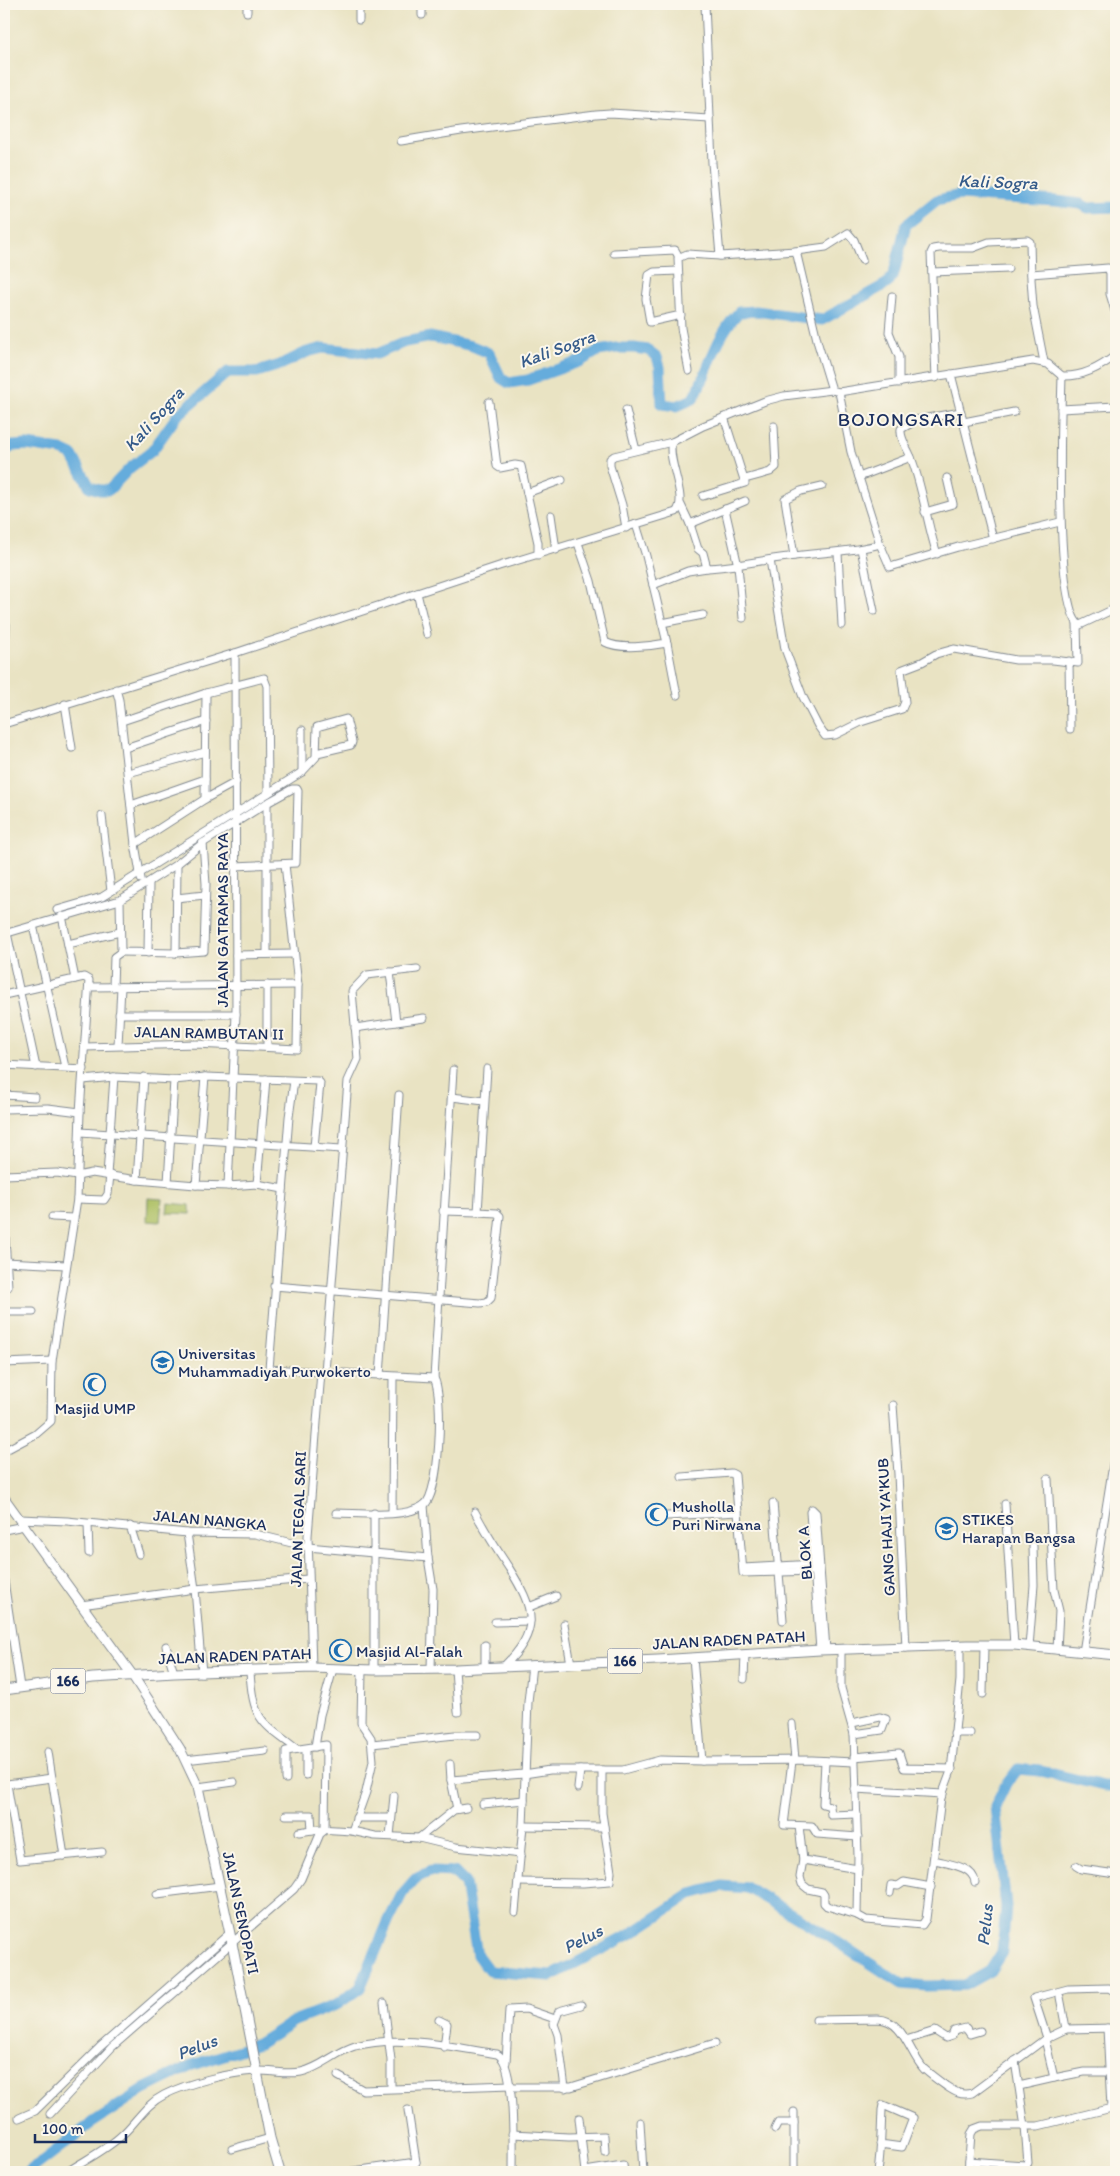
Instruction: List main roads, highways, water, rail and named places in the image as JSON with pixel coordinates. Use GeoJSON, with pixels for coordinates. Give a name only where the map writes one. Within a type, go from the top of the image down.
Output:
{"type":"FeatureCollection","features":[{"type":"Feature","properties":{"kind":"main road","name":"JALAN SENOPATI"},"geometry":{"type":"LineString","coordinates":[[4,1500],[133,1676],[169,1729],[198,1787],[231,1939],[257,2077],[270,2138],[280,2172]]}},
{"type":"Feature","properties":{"kind":"main road","name":"JALAN RADEN PATAH"},"geometry":{"type":"LineString","coordinates":[[133,1676],[312,1668],[362,1670],[374,1666],[431,1664],[455,1668],[485,1663],[504,1666],[532,1666],[823,1650],[984,1644],[1116,1655]]}},
{"type":"Feature","properties":{"kind":"main road","name":"166"},"geometry":{"type":"LineString","coordinates":[[4,1690],[93,1678],[133,1676]]}},
{"type":"Feature","properties":{"kind":"waterway","name":"Kali Sogra"},"geometry":{"type":"LineString","coordinates":[[4,452],[13,446],[27,445],[61,450],[72,455],[90,487],[109,490],[130,468],[152,451],[177,416],[228,372],[257,372],[280,365],[307,352],[323,348],[377,354],[405,342],[431,337],[472,346],[489,353],[501,378],[509,383],[528,380],[581,361],[598,351],[616,348],[648,350],[657,357],[660,367],[662,404],[677,406],[693,399],[719,341],[739,312],[756,311],[822,320],[888,283],[894,273],[906,225],[937,200],[960,195],[1056,201],[1081,204],[1088,208],[1116,207]]}},
{"type":"Feature","properties":{"kind":"waterway","name":"Pelus"},"geometry":{"type":"LineString","coordinates":[[28,2172],[89,2125],[144,2089],[193,2065],[258,2044],[294,2021],[338,2004],[360,1988],[402,1894],[416,1878],[431,1871],[454,1872],[465,1883],[477,1955],[489,1971],[551,1976],[629,1935],[691,1894],[722,1886],[748,1888],[822,1932],[902,1984],[927,1986],[965,1985],[990,1971],[1002,1952],[1006,1906],[995,1807],[1005,1786],[1018,1769],[1041,1771],[1104,1786],[1116,1786]]}},
{"type":"Feature","properties":{"kind":"place","name":"Universitas Muhammadiyah Purwokerto"},"geometry":{"type":"Point","coordinates":[162,1362]}},
{"type":"Feature","properties":{"kind":"place","name":"Masjid UMP"},"geometry":{"type":"Point","coordinates":[95,1384]}},
{"type":"Feature","properties":{"kind":"place","name":"Musholla Puri Nirwana"},"geometry":{"type":"Point","coordinates":[656,1515]}},
{"type":"Feature","properties":{"kind":"place","name":"STIKES Harapan Bangsa"},"geometry":{"type":"Point","coordinates":[946,1528]}},
{"type":"Feature","properties":{"kind":"place","name":"Masjid Al-Falah"},"geometry":{"type":"Point","coordinates":[340,1651]}},
{"type":"Feature","properties":{"kind":"district","name":"BOJONGSARI"},"geometry":{"type":"Point","coordinates":[901,419]}}]}
